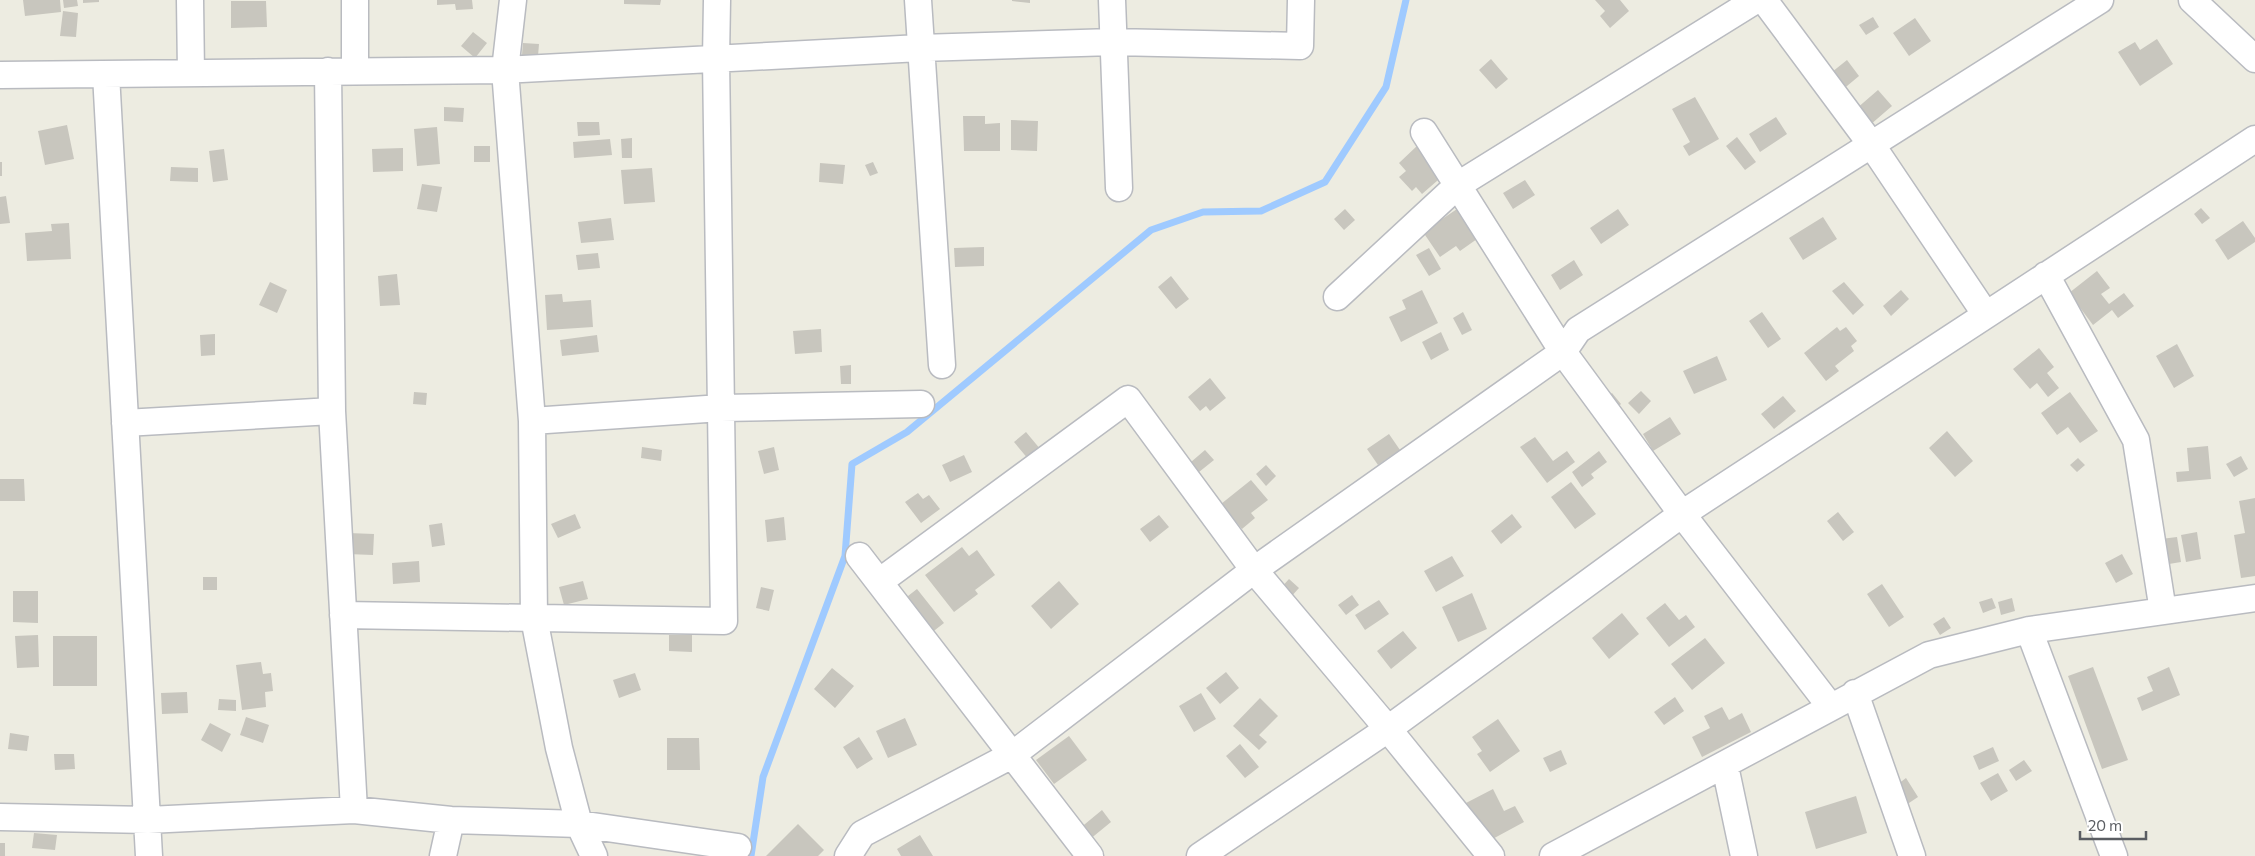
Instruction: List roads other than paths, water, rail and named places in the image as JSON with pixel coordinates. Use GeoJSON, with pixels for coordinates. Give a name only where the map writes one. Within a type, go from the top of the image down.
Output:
{"type":"FeatureCollection","features":[{"type":"Feature","properties":{"kind":"street"},"geometry":{"type":"LineString","coordinates":[[190,0],[191,73]]}},
{"type":"Feature","properties":{"kind":"street"},"geometry":{"type":"LineString","coordinates":[[355,0],[355,71]]}},
{"type":"Feature","properties":{"kind":"street"},"geometry":{"type":"LineString","coordinates":[[513,0],[505,70],[532,421],[534,618],[559,748],[580,824],[594,856]]}},
{"type":"Feature","properties":{"kind":"street"},"geometry":{"type":"LineString","coordinates":[[343,615],[724,621],[716,59],[717,0]]}},
{"type":"Feature","properties":{"kind":"street"},"geometry":{"type":"LineString","coordinates":[[918,0],[942,365]]}},
{"type":"Feature","properties":{"kind":"street"},"geometry":{"type":"LineString","coordinates":[[1112,0],[1119,188]]}},
{"type":"Feature","properties":{"kind":"street"},"geometry":{"type":"LineString","coordinates":[[0,75],[505,70],[920,48],[1113,42],[1300,46],[1301,0]]}},
{"type":"Feature","properties":{"kind":"street"},"geometry":{"type":"LineString","coordinates":[[1337,297],[1458,185],[1756,0]]}},
{"type":"Feature","properties":{"kind":"street"},"geometry":{"type":"LineString","coordinates":[[1764,0],[1871,144],[1986,315]]}},
{"type":"Feature","properties":{"kind":"street"},"geometry":{"type":"LineString","coordinates":[[848,856],[862,834],[1012,756],[1254,570],[1564,352],[1578,330],[2100,0]]}},
{"type":"Feature","properties":{"kind":"street"},"geometry":{"type":"LineString","coordinates":[[2192,0],[2255,59]]}},
{"type":"Feature","properties":{"kind":"street"},"geometry":{"type":"LineString","coordinates":[[328,72],[332,411],[354,810]]}},
{"type":"Feature","properties":{"kind":"street"},"geometry":{"type":"LineString","coordinates":[[106,74],[150,856]]}},
{"type":"Feature","properties":{"kind":"street"},"geometry":{"type":"LineString","coordinates":[[1424,132],[1564,352],[1682,514],[1830,706]]}},
{"type":"Feature","properties":{"kind":"street"},"geometry":{"type":"LineString","coordinates":[[1200,856],[1388,729],[1682,514],[2255,139]]}},
{"type":"Feature","properties":{"kind":"street"},"geometry":{"type":"LineString","coordinates":[[2046,275],[2136,440],[2163,611]]}},
{"type":"Feature","properties":{"kind":"street"},"geometry":{"type":"LineString","coordinates":[[879,582],[1128,399],[1254,570],[1388,729],[1491,856]]}},
{"type":"Feature","properties":{"kind":"street"},"geometry":{"type":"LineString","coordinates":[[532,421],[721,408],[921,404]]}},
{"type":"Feature","properties":{"kind":"street"},"geometry":{"type":"LineString","coordinates":[[125,423],[332,411]]}},
{"type":"Feature","properties":{"kind":"street"},"geometry":{"type":"LineString","coordinates":[[860,556],[1090,856]]}},
{"type":"Feature","properties":{"kind":"street"},"geometry":{"type":"LineString","coordinates":[[1553,856],[1725,766],[1830,706],[1929,655],[2029,630],[2255,598]]}},
{"type":"Feature","properties":{"kind":"street"},"geometry":{"type":"LineString","coordinates":[[2029,630],[2114,856]]}},
{"type":"Feature","properties":{"kind":"street"},"geometry":{"type":"LineString","coordinates":[[1855,693],[1912,856]]}},
{"type":"Feature","properties":{"kind":"street"},"geometry":{"type":"LineString","coordinates":[[1725,766],[1744,856]]}},
{"type":"Feature","properties":{"kind":"street"},"geometry":{"type":"LineString","coordinates":[[0,818],[148,820],[354,810],[451,820],[580,824],[738,848]]}},
{"type":"Feature","properties":{"kind":"street"},"geometry":{"type":"LineString","coordinates":[[443,856],[451,820]]}},
{"type":"Feature","properties":{"kind":"waterway"},"geometry":{"type":"LineString","coordinates":[[751,856],[763,777],[845,556],[852,464],[907,432],[1151,230],[1203,212],[1261,211],[1325,182],[1386,87],[1406,0]]}}]}
